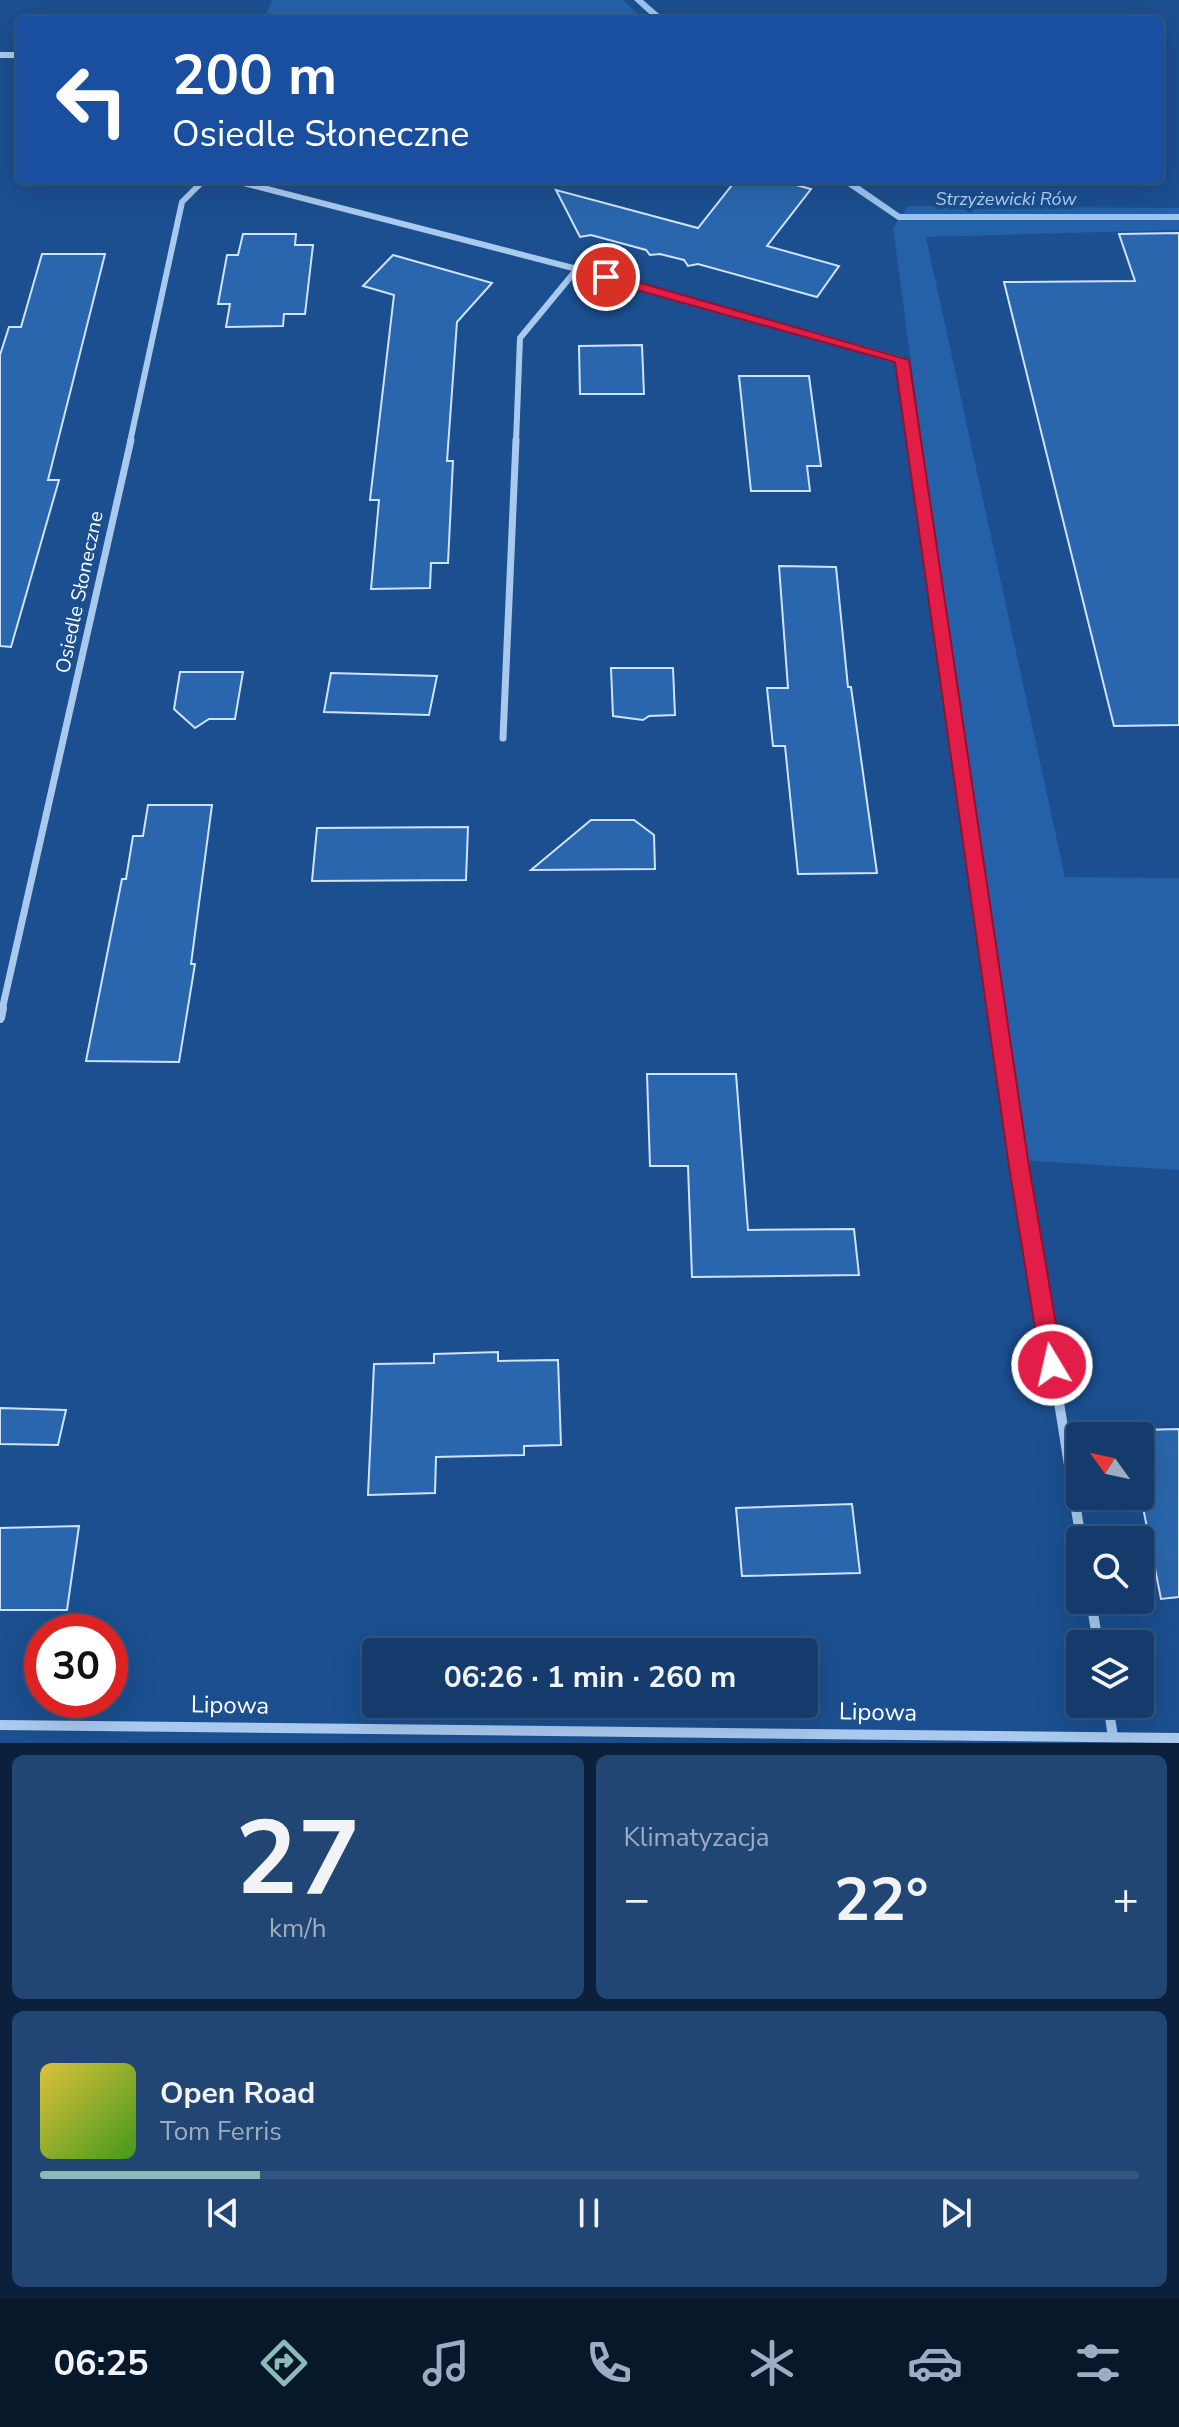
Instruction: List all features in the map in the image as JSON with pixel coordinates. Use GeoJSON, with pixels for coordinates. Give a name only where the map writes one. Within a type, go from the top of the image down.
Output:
{"type":"FeatureCollection","features":[{"type":"Feature","properties":{"kind":"street","name":"Osiedle Słoneczne"},"geometry":{"type":"LineString","coordinates":[[0,1018],[71,711],[182,202],[200,184]]}},
{"type":"Feature","properties":{"kind":"street"},"geometry":{"type":"LineString","coordinates":[[248,184],[577,269],[901,360],[1018,1160],[1079,1526]]}},
{"type":"Feature","properties":{"kind":"street"},"geometry":{"type":"LineString","coordinates":[[503,738],[520,338],[577,269]]}},
{"type":"Feature","properties":{"kind":"street"},"geometry":{"type":"LineString","coordinates":[[1110,1718],[1113,1737]]}},
{"type":"Feature","properties":{"kind":"street","name":"Lipowa"},"geometry":{"type":"LineString","coordinates":[[0,1725],[698,1738],[1179,1738]]}},
{"type":"Feature","properties":{"kind":"shaded area"},"geometry":{"type":"Polygon","coordinates":[[[272,0],[623,0],[640,16],[266,16],[272,0]]]}},
{"type":"Feature","properties":{"kind":"shaded area"},"geometry":{"type":"Polygon","coordinates":[[[908,206],[1179,208],[1179,230],[926,237],[1065,877],[1179,878],[1179,1170],[1018,1160],[893,228],[908,206]]]}},
{"type":"Feature","properties":{"kind":"building"},"geometry":{"type":"Polygon","coordinates":[[[733,184],[793,184],[811,189],[767,246],[839,266],[817,297],[698,264],[688,266],[684,260],[660,254],[650,255],[646,250],[591,235],[580,237],[556,190],[698,228],[733,184]]]}},
{"type":"Feature","properties":{"kind":"building"},"geometry":{"type":"Polygon","coordinates":[[[1179,233],[1179,725],[1114,726],[1004,282],[1135,281],[1119,234],[1179,233]]]}},
{"type":"Feature","properties":{"kind":"building"},"geometry":{"type":"Polygon","coordinates":[[[243,234],[296,234],[295,245],[313,245],[305,314],[284,314],[283,326],[226,327],[230,304],[218,304],[227,255],[238,255],[243,234]]]}},
{"type":"Feature","properties":{"kind":"building"},"geometry":{"type":"Polygon","coordinates":[[[42,254],[105,254],[48,480],[59,480],[11,647],[0,646],[0,355],[9,327],[21,327],[42,254]]]}},
{"type":"Feature","properties":{"kind":"building"},"geometry":{"type":"Polygon","coordinates":[[[393,255],[492,283],[457,322],[447,461],[453,461],[448,563],[431,563],[430,588],[371,589],[379,500],[370,500],[394,295],[363,286],[393,255]]]}},
{"type":"Feature","properties":{"kind":"building"},"geometry":{"type":"Polygon","coordinates":[[[642,345],[644,394],[580,394],[579,346],[642,345]]]}},
{"type":"Feature","properties":{"kind":"building"},"geometry":{"type":"Polygon","coordinates":[[[739,376],[809,376],[821,466],[807,466],[810,491],[751,491],[739,376]]]}},
{"type":"Feature","properties":{"kind":"building"},"geometry":{"type":"Polygon","coordinates":[[[779,566],[836,567],[848,687],[851,687],[877,873],[798,874],[785,746],[773,746],[767,688],[788,688],[779,566]]]}},
{"type":"Feature","properties":{"kind":"building"},"geometry":{"type":"Polygon","coordinates":[[[611,668],[673,668],[675,715],[649,716],[643,720],[613,716],[611,668]]]}},
{"type":"Feature","properties":{"kind":"building"},"geometry":{"type":"Polygon","coordinates":[[[180,672],[243,672],[235,719],[209,719],[195,728],[174,709],[180,672]]]}},
{"type":"Feature","properties":{"kind":"building"},"geometry":{"type":"Polygon","coordinates":[[[331,673],[437,676],[429,715],[324,712],[331,673]]]}},
{"type":"Feature","properties":{"kind":"building"},"geometry":{"type":"Polygon","coordinates":[[[148,805],[212,805],[191,964],[195,964],[179,1062],[86,1061],[122,879],[126,879],[133,836],[143,836],[148,805]]]}},
{"type":"Feature","properties":{"kind":"building"},"geometry":{"type":"Polygon","coordinates":[[[591,820],[634,820],[654,835],[655,869],[531,870],[591,820]]]}},
{"type":"Feature","properties":{"kind":"building"},"geometry":{"type":"Polygon","coordinates":[[[468,827],[466,880],[312,881],[317,828],[468,827]]]}},
{"type":"Feature","properties":{"kind":"building"},"geometry":{"type":"Polygon","coordinates":[[[647,1074],[736,1074],[748,1230],[854,1229],[859,1275],[692,1277],[688,1166],[650,1166],[647,1074]]]}},
{"type":"Feature","properties":{"kind":"building"},"geometry":{"type":"Polygon","coordinates":[[[498,1352],[498,1361],[558,1360],[561,1445],[524,1446],[524,1455],[436,1457],[435,1493],[368,1495],[374,1364],[434,1363],[434,1354],[498,1352]]]}},
{"type":"Feature","properties":{"kind":"building"},"geometry":{"type":"Polygon","coordinates":[[[0,1408],[66,1410],[58,1445],[0,1444],[0,1408]]]}},
{"type":"Feature","properties":{"kind":"building"},"geometry":{"type":"Polygon","coordinates":[[[1179,1429],[1179,1597],[1161,1599],[1154,1563],[1154,1526],[1147,1526],[1144,1510],[1154,1510],[1154,1430],[1179,1429]]]}},
{"type":"Feature","properties":{"kind":"building"},"geometry":{"type":"Polygon","coordinates":[[[852,1504],[860,1573],[742,1576],[736,1508],[852,1504]]]}},
{"type":"Feature","properties":{"kind":"building"},"geometry":{"type":"Polygon","coordinates":[[[79,1526],[67,1610],[0,1610],[0,1528],[79,1526]]]}},
{"type":"Feature","properties":{"kind":"waterway","name":"Strzyżewicki Rów"},"geometry":{"type":"LineString","coordinates":[[638,0],[656,16]]}},
{"type":"Feature","properties":{"kind":"waterway","name":"Strzyżewicki Rów"},"geometry":{"type":"LineString","coordinates":[[850,184],[898,217],[1179,217]]}},
{"type":"Feature","properties":{"kind":"route"},"geometry":{"type":"LineString","coordinates":[[606,277],[901,360],[1018,1160],[1052,1365]]}}]}
